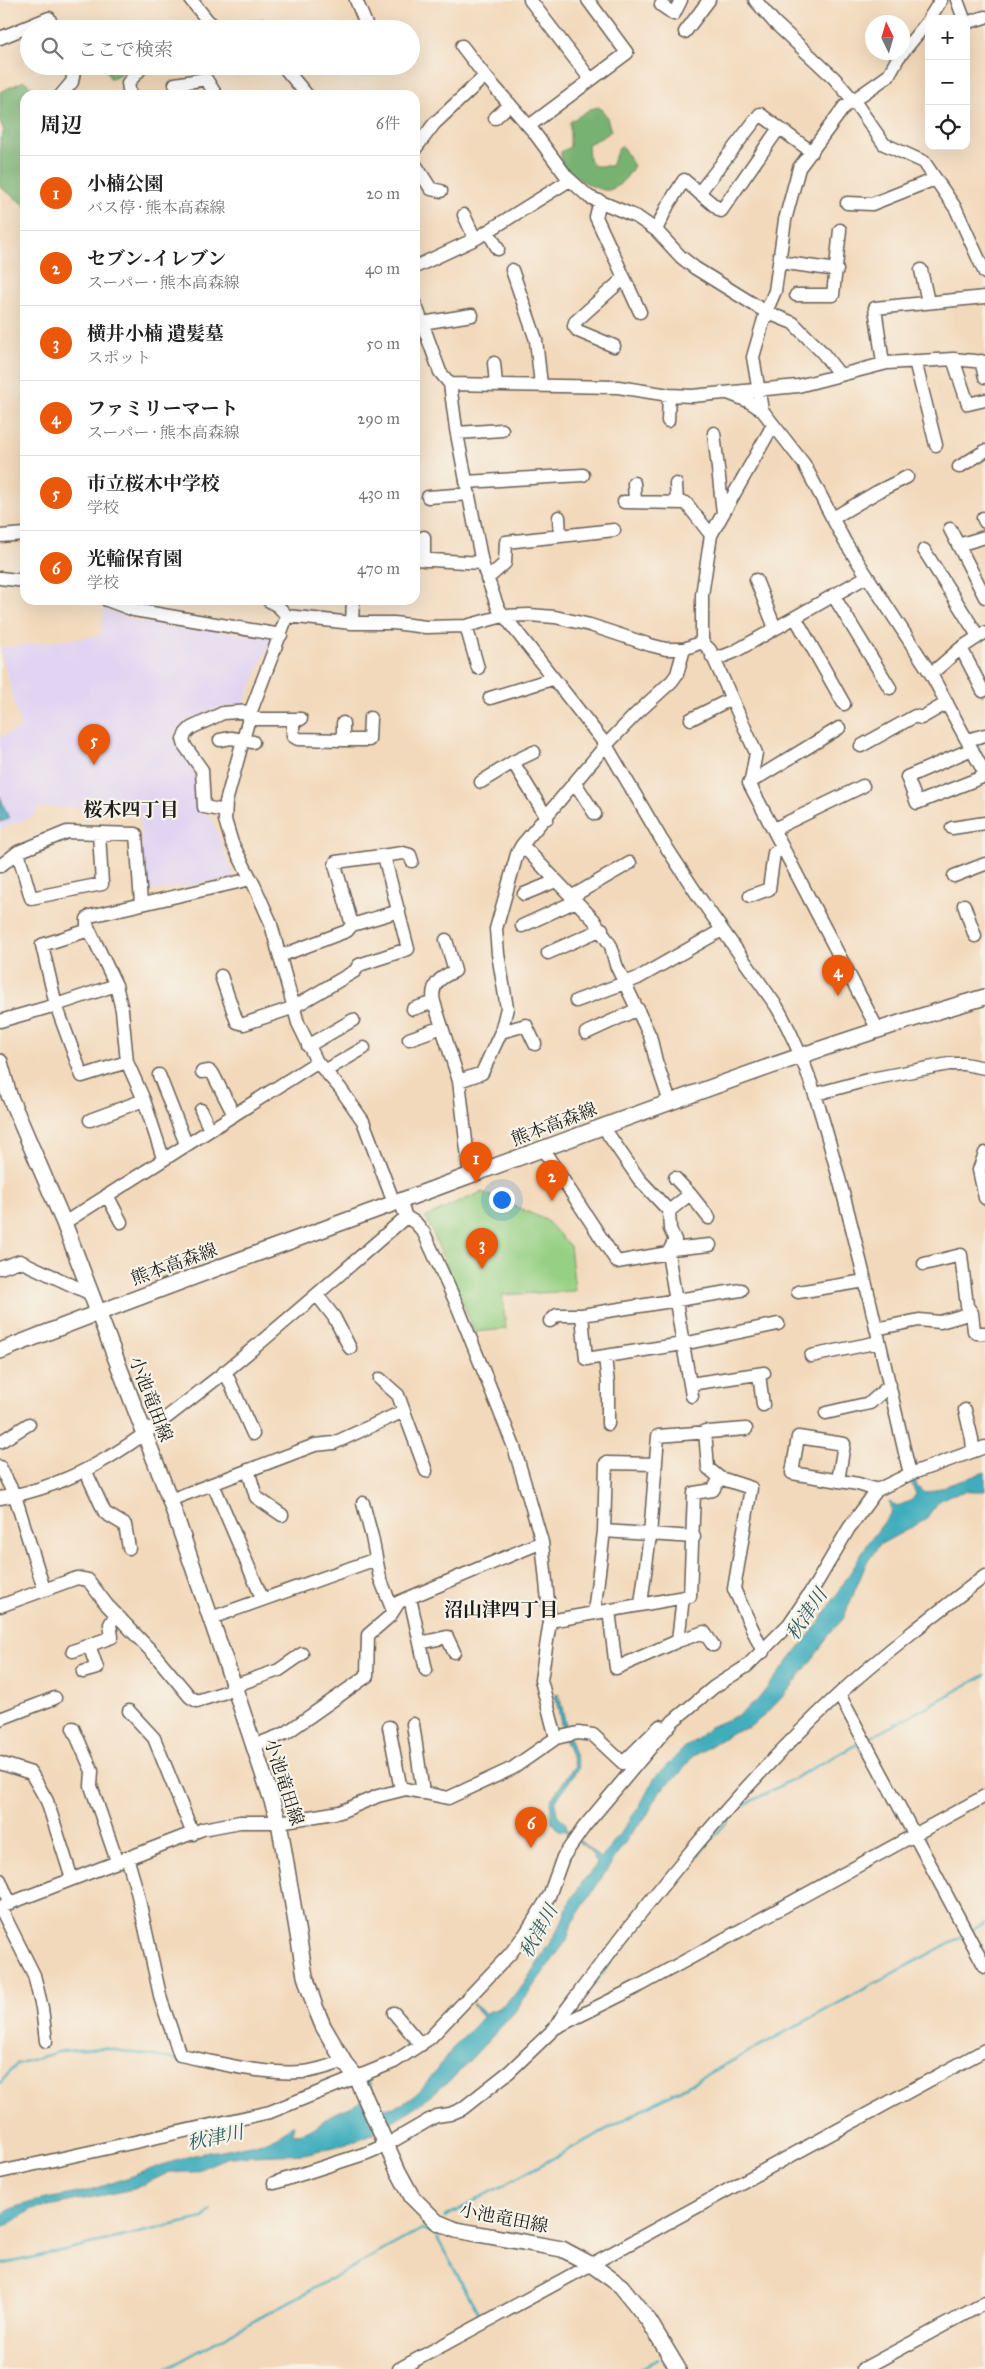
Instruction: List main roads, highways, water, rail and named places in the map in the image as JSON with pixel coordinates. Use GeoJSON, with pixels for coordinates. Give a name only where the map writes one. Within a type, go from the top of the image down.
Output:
{"type":"FeatureCollection","features":[{"type":"Feature","properties":{"kind":"main road","name":"熊本高森線"},"geometry":{"type":"LineString","coordinates":[[0,1351],[98,1312],[670,1102],[799,1056],[985,997]]}},
{"type":"Feature","properties":{"kind":"main road","name":"小池竜田線"},"geometry":{"type":"LineString","coordinates":[[0,1062],[5,1097],[64,1223],[170,1500],[235,1689],[279,1822],[304,1976],[324,2026],[344,2062],[356,2077],[384,2141],[412,2197],[437,2222],[456,2230],[562,2249],[592,2265],[621,2286],[649,2321],[678,2369]]}},
{"type":"Feature","properties":{"kind":"water"},"geometry":{"type":"Polygon","coordinates":[[[0,796],[9,819],[0,822],[0,796]]]}},
{"type":"Feature","properties":{"kind":"water"},"geometry":{"type":"Polygon","coordinates":[[[985,1472],[985,1491],[967,1491],[950,1495],[939,1501],[925,1520],[879,1545],[866,1564],[843,1619],[829,1634],[788,1691],[765,1715],[748,1728],[735,1731],[692,1757],[682,1771],[660,1791],[647,1815],[628,1838],[572,1923],[567,1940],[513,2014],[455,2076],[419,2105],[373,2133],[347,2144],[304,2154],[228,2157],[193,2172],[170,2172],[134,2189],[33,2209],[13,2222],[0,2227],[0,2215],[23,2205],[94,2189],[199,2154],[248,2146],[283,2133],[292,2125],[294,2125],[292,2133],[303,2133],[331,2115],[364,2099],[369,2094],[366,2081],[369,2080],[376,2102],[382,2109],[394,2107],[415,2095],[424,2087],[456,2044],[482,2017],[473,2004],[485,2013],[499,2008],[518,1992],[560,1926],[569,1903],[597,1864],[590,1851],[564,1830],[561,1832],[552,1822],[550,1801],[575,1765],[564,1739],[555,1695],[559,1694],[567,1730],[579,1767],[555,1802],[557,1814],[567,1825],[566,1828],[601,1859],[639,1807],[655,1777],[686,1746],[696,1740],[710,1727],[738,1715],[756,1702],[821,1620],[869,1542],[891,1513],[892,1509],[889,1502],[898,1506],[912,1500],[916,1494],[911,1482],[915,1480],[918,1488],[926,1493],[985,1472]]]}},
{"type":"Feature","properties":{"kind":"waterway"},"geometry":{"type":"LineString","coordinates":[[868,1739],[985,1675]]}},
{"type":"Feature","properties":{"kind":"waterway"},"geometry":{"type":"LineString","coordinates":[[655,1905],[739,1808],[861,1742]]}},
{"type":"Feature","properties":{"kind":"waterway"},"geometry":{"type":"LineString","coordinates":[[858,1744],[881,1786]]}},
{"type":"Feature","properties":{"kind":"waterway"},"geometry":{"type":"LineString","coordinates":[[572,2013],[648,1914]]}},
{"type":"Feature","properties":{"kind":"waterway"},"geometry":{"type":"LineString","coordinates":[[970,1931],[985,1923]]}},
{"type":"Feature","properties":{"kind":"waterway"},"geometry":{"type":"LineString","coordinates":[[445,2217],[962,1936],[961,1934]]}},
{"type":"Feature","properties":{"kind":"waterway"},"geometry":{"type":"LineString","coordinates":[[981,1970],[985,1977]]}},
{"type":"Feature","properties":{"kind":"waterway"},"geometry":{"type":"LineString","coordinates":[[0,2083],[17,2064],[62,2051],[103,2048],[179,2060]]}},
{"type":"Feature","properties":{"kind":"waterway"},"geometry":{"type":"LineString","coordinates":[[0,2265],[203,2218],[211,2210]]}},
{"type":"Feature","properties":{"kind":"waterway"},"geometry":{"type":"LineString","coordinates":[[166,2369],[422,2229],[435,2234],[481,2318]]}},
{"type":"Feature","properties":{"kind":"waterway"},"geometry":{"type":"LineString","coordinates":[[639,2369],[658,2359]]}},
{"type":"Feature","properties":{"kind":"place","name":"市立桜木中学校"},"geometry":{"type":"Point","coordinates":[94,765]}},
{"type":"Feature","properties":{"kind":"place","name":"ファミリーマート"},"geometry":{"type":"Point","coordinates":[838,996]}},
{"type":"Feature","properties":{"kind":"place","name":"小楠公園"},"geometry":{"type":"Point","coordinates":[476,1183]}},
{"type":"Feature","properties":{"kind":"place","name":"セブン-イレブン"},"geometry":{"type":"Point","coordinates":[552,1201]}},
{"type":"Feature","properties":{"kind":"place","name":"横井小楠 遺髪墓"},"geometry":{"type":"Point","coordinates":[482,1269]}},
{"type":"Feature","properties":{"kind":"place","name":"光輪保育園"},"geometry":{"type":"Point","coordinates":[531,1848]}},
{"type":"Feature","properties":{"kind":"district","name":"桜木四丁目"},"geometry":{"type":"Point","coordinates":[131,809]}},
{"type":"Feature","properties":{"kind":"district","name":"沼山津四丁目"},"geometry":{"type":"Point","coordinates":[501,1609]}},
{"type":"Feature","properties":{"kind":"water label","name":"秋津川"},"geometry":{"type":"Point","coordinates":[806,1614]}},
{"type":"Feature","properties":{"kind":"water label","name":"秋津川"},"geometry":{"type":"Point","coordinates":[538,1931]}},
{"type":"Feature","properties":{"kind":"water label","name":"秋津川"},"geometry":{"type":"Point","coordinates":[215,2137]}}]}
